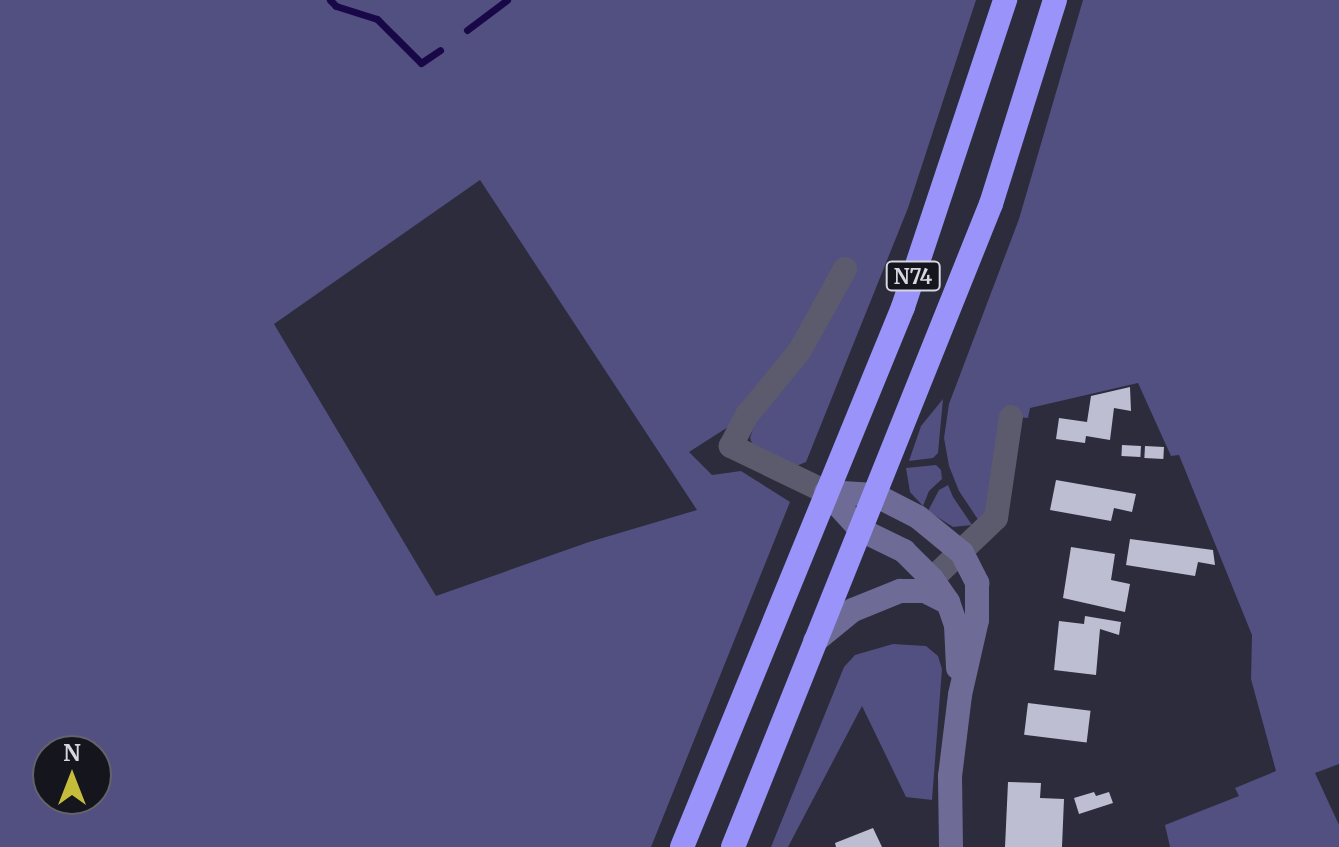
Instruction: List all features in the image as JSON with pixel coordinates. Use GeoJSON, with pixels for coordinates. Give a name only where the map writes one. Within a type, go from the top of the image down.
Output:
{"type":"FeatureCollection","features":[{"type":"Feature","properties":{"kind":"highway","name":"N74"},"geometry":{"type":"LineString","coordinates":[[682,847],[903,307],[1005,0]]}},
{"type":"Feature","properties":{"kind":"highway","name":"N74"},"geometry":{"type":"LineString","coordinates":[[733,847],[991,204],[1055,0]]}},
{"type":"Feature","properties":{"kind":"street"},"geometry":{"type":"LineString","coordinates":[[845,269],[799,352],[747,415],[731,446],[826,492],[861,530],[904,551],[932,579],[948,602],[956,625],[960,695]]}},
{"type":"Feature","properties":{"kind":"street"},"geometry":{"type":"LineString","coordinates":[[932,579],[996,518],[1011,417]]}},
{"type":"Feature","properties":{"kind":"street"},"geometry":{"type":"LineString","coordinates":[[826,492],[875,495],[918,517],[962,553],[977,583],[977,620],[960,695],[950,776],[951,847]]}},
{"type":"Feature","properties":{"kind":"street"},"geometry":{"type":"LineString","coordinates":[[815,641],[853,610],[900,591],[925,591],[948,602]]}},
{"type":"Feature","properties":{"kind":"shaded area"},"geometry":{"type":"Polygon","coordinates":[[[0,0],[976,0],[908,208],[806,462],[794,467],[755,451],[750,438],[756,419],[750,413],[689,452],[712,475],[741,471],[790,502],[651,847],[0,847],[0,0]],[[480,180],[274,324],[436,596],[589,542],[697,510],[480,180]]]}},
{"type":"Feature","properties":{"kind":"shaded area"},"geometry":{"type":"Polygon","coordinates":[[[1083,0],[1339,0],[1339,764],[1315,773],[1339,825],[1339,847],[1170,847],[1165,825],[1239,796],[1235,788],[1276,771],[1251,679],[1252,635],[1179,455],[1171,456],[1138,383],[1030,408],[1028,418],[1001,415],[987,513],[979,521],[959,491],[949,466],[944,438],[949,404],[1019,219],[1083,0]]]}},
{"type":"Feature","properties":{"kind":"shaded area"},"geometry":{"type":"Polygon","coordinates":[[[943,399],[938,453],[933,458],[909,461],[921,426],[943,399]]]}},
{"type":"Feature","properties":{"kind":"shaded area"},"geometry":{"type":"Polygon","coordinates":[[[936,465],[941,470],[942,479],[929,491],[923,506],[910,492],[906,468],[936,465]]]}},
{"type":"Feature","properties":{"kind":"shaded area"},"geometry":{"type":"Polygon","coordinates":[[[948,485],[972,525],[953,527],[928,511],[939,490],[948,485]]]}},
{"type":"Feature","properties":{"kind":"shaded area"},"geometry":{"type":"Polygon","coordinates":[[[893,644],[926,646],[938,656],[942,669],[932,800],[906,797],[862,706],[788,847],[771,847],[844,667],[855,655],[893,644]]]}},
{"type":"Feature","properties":{"kind":"building"},"geometry":{"type":"Polygon","coordinates":[[[1130,387],[1131,411],[1114,408],[1110,440],[1086,436],[1085,443],[1056,439],[1059,418],[1087,422],[1091,396],[1130,387]]]}},
{"type":"Feature","properties":{"kind":"building"},"geometry":{"type":"Polygon","coordinates":[[[1122,445],[1141,446],[1140,457],[1121,456],[1122,445]]]}},
{"type":"Feature","properties":{"kind":"building"},"geometry":{"type":"Polygon","coordinates":[[[1145,446],[1164,447],[1163,459],[1144,458],[1145,446]]]}},
{"type":"Feature","properties":{"kind":"building"},"geometry":{"type":"Polygon","coordinates":[[[1056,480],[1136,494],[1132,512],[1114,508],[1111,521],[1050,510],[1056,480]]]}},
{"type":"Feature","properties":{"kind":"building"},"geometry":{"type":"Polygon","coordinates":[[[1130,539],[1213,550],[1215,565],[1198,562],[1195,576],[1126,565],[1130,539]]]}},
{"type":"Feature","properties":{"kind":"building"},"geometry":{"type":"Polygon","coordinates":[[[1071,547],[1115,554],[1111,580],[1130,584],[1125,612],[1063,598],[1071,547]]]}},
{"type":"Feature","properties":{"kind":"building"},"geometry":{"type":"Polygon","coordinates":[[[1085,616],[1121,622],[1119,635],[1100,629],[1096,675],[1054,670],[1059,621],[1084,624],[1085,616]]]}},
{"type":"Feature","properties":{"kind":"building"},"geometry":{"type":"Polygon","coordinates":[[[1028,703],[1091,711],[1087,742],[1024,735],[1028,703]]]}},
{"type":"Feature","properties":{"kind":"building"},"geometry":{"type":"Polygon","coordinates":[[[1008,782],[1041,783],[1040,798],[1064,799],[1062,847],[1005,847],[1008,782]]]}},
{"type":"Feature","properties":{"kind":"building"},"geometry":{"type":"Polygon","coordinates":[[[1094,792],[1096,796],[1109,792],[1113,803],[1079,814],[1074,798],[1094,792]]]}},
{"type":"Feature","properties":{"kind":"building"},"geometry":{"type":"Polygon","coordinates":[[[873,828],[882,847],[836,847],[835,843],[873,828]]]}},
{"type":"Feature","properties":{"kind":"waterway"},"geometry":{"type":"LineString","coordinates":[[330,0],[336,6],[377,19],[421,63],[440,50]]}},
{"type":"Feature","properties":{"kind":"waterway"},"geometry":{"type":"LineString","coordinates":[[467,30],[507,0]]}}]}
